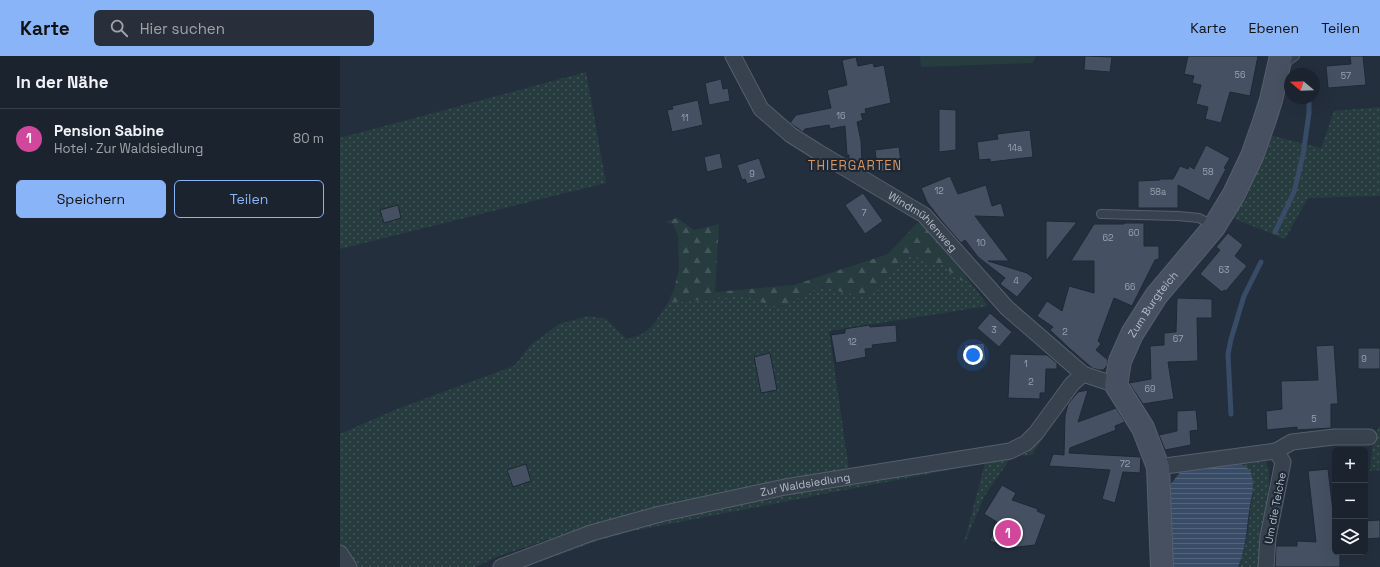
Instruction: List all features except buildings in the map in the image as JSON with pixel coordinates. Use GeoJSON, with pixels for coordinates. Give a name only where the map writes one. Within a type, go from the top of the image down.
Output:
{"type":"FeatureCollection","features":[{"type":"Feature","properties":{"kind":"street","name":"Windmühlenweg"},"geometry":{"type":"LineString","coordinates":[[733,56],[741,74],[761,108],[798,139],[924,216],[1007,308],[1083,374],[1116,385]]}},
{"type":"Feature","properties":{"kind":"street","name":"Zum Burgteich"},"geometry":{"type":"LineString","coordinates":[[1116,385],[1120,361],[1132,334],[1156,296],[1214,226],[1234,194],[1252,156],[1285,60]]}},
{"type":"Feature","properties":{"kind":"street","name":"Zur Waldsiedlung"},"geometry":{"type":"LineString","coordinates":[[501,567],[591,533],[660,514],[785,487],[1010,451],[1026,443],[1036,433],[1072,384],[1083,374]]}},
{"type":"Feature","properties":{"kind":"street"},"geometry":{"type":"LineString","coordinates":[[1116,385],[1143,428],[1158,467],[1162,567]]}},
{"type":"Feature","properties":{"kind":"street"},"geometry":{"type":"LineString","coordinates":[[1158,467],[1276,451],[1292,442],[1334,437],[1369,437]]}},
{"type":"Feature","properties":{"kind":"street","name":"Um die Teiche"},"geometry":{"type":"LineString","coordinates":[[1266,567],[1268,537],[1283,462],[1276,451]]}},
{"type":"Feature","properties":{"kind":"street"},"geometry":{"type":"LineString","coordinates":[[340,553],[349,567]]}},
{"type":"Feature","properties":{"kind":"lane"},"geometry":{"type":"LineString","coordinates":[[1101,214],[1199,218],[1214,226]]}},
{"type":"Feature","properties":{"kind":"green space"},"geometry":{"type":"Polygon","coordinates":[[[920,56],[1036,56],[1033,63],[921,67],[920,56]]]}},
{"type":"Feature","properties":{"kind":"green space"},"geometry":{"type":"Polygon","coordinates":[[[586,72],[606,183],[340,249],[340,138],[586,72]]]}},
{"type":"Feature","properties":{"kind":"green space"},"geometry":{"type":"Polygon","coordinates":[[[1380,107],[1380,196],[1308,198],[1285,239],[1230,217],[1246,199],[1255,178],[1269,135],[1321,148],[1334,111],[1380,107]]]}},
{"type":"Feature","properties":{"kind":"green space"},"geometry":{"type":"Polygon","coordinates":[[[677,218],[694,230],[719,224],[715,292],[794,285],[888,254],[917,223],[926,225],[962,266],[967,278],[962,281],[953,276],[944,264],[927,262],[909,256],[893,268],[878,290],[867,297],[841,292],[824,286],[806,293],[783,307],[769,305],[746,296],[668,303],[674,289],[679,269],[678,236],[673,224],[665,222],[677,218]]]}},
{"type":"Feature","properties":{"kind":"green space"},"geometry":{"type":"Polygon","coordinates":[[[909,256],[927,262],[944,264],[953,276],[962,281],[967,278],[988,306],[829,331],[849,470],[712,497],[600,522],[496,557],[476,567],[355,567],[340,545],[340,434],[397,409],[514,366],[531,345],[559,324],[588,316],[606,319],[626,339],[641,335],[651,327],[668,303],[746,296],[769,305],[783,307],[806,293],[824,286],[841,292],[878,290],[893,267],[909,256]]]}},
{"type":"Feature","properties":{"kind":"green space"},"geometry":{"type":"Polygon","coordinates":[[[1076,387],[1032,455],[1012,456],[984,497],[963,547],[985,463],[633,531],[597,541],[526,567],[518,567],[584,543],[683,514],[1013,453],[1076,387]]]}},
{"type":"Feature","properties":{"kind":"green space"},"geometry":{"type":"Polygon","coordinates":[[[1380,425],[1380,470],[1370,471],[1373,440],[1380,425]]]}},
{"type":"Feature","properties":{"kind":"green space"},"geometry":{"type":"Polygon","coordinates":[[[1256,459],[1266,462],[1269,470],[1269,486],[1259,567],[1238,567],[1242,558],[1246,540],[1253,494],[1230,461],[1256,459]]]}},
{"type":"Feature","properties":{"kind":"water"},"geometry":{"type":"Polygon","coordinates":[[[1238,462],[1250,470],[1253,486],[1244,547],[1238,567],[1174,567],[1170,560],[1170,485],[1181,471],[1238,462]]]}},
{"type":"Feature","properties":{"kind":"waterway"},"geometry":{"type":"LineString","coordinates":[[1275,232],[1294,192],[1303,155],[1309,104]]}},
{"type":"Feature","properties":{"kind":"waterway"},"geometry":{"type":"LineString","coordinates":[[1231,414],[1228,354],[1244,296],[1261,262]]}},
{"type":"Feature","properties":{"kind":"place","name":"Pension Sabine"},"geometry":{"type":"Point","coordinates":[1008,533]}},
{"type":"Feature","properties":{"kind":"district","name":"THIERGARTEN"},"geometry":{"type":"Point","coordinates":[855,165]}}]}
